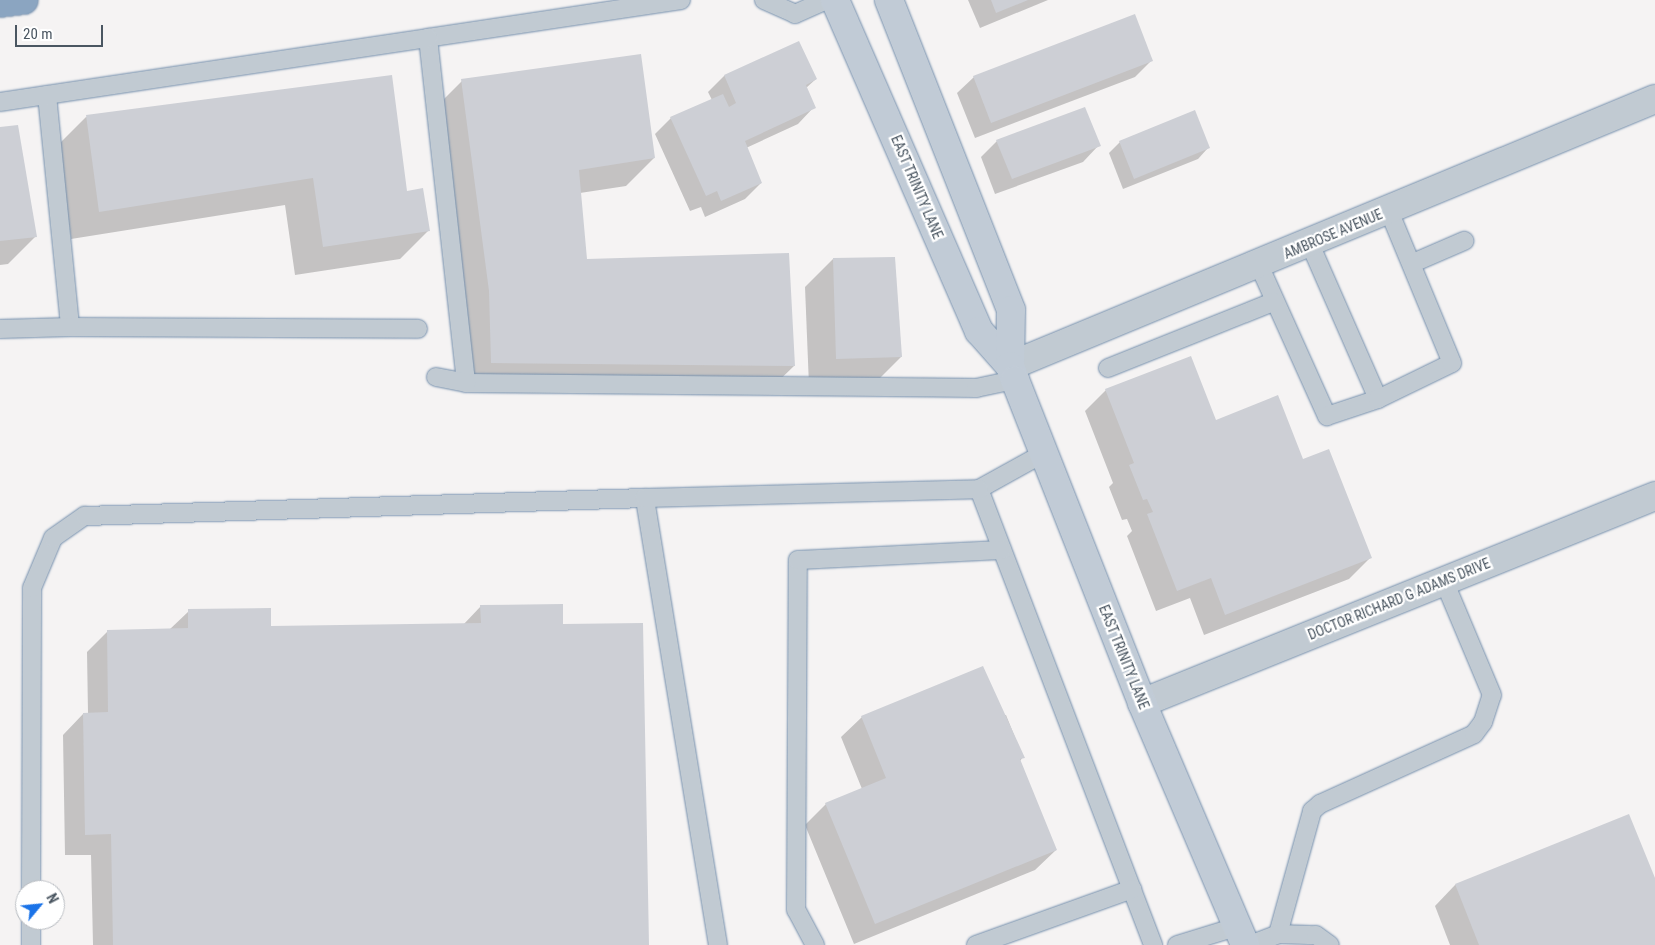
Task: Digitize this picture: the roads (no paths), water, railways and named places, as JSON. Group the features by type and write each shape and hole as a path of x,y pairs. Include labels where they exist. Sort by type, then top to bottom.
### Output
{"highway":[{"path":"0,4 24,0"}],"main road":[{"name":"EAST TRINITY LANE","path":"835,0 979,331 1013,373 1142,703 1243,939"},
{"name":"EAST TRINITY LANE","path":"889,0 1011,310 1013,373"}],"street":[{"name":"AMBROSE AVENUE","path":"1013,373 1259,265 1654,103"},
{"name":"DOCTOR RICHARD G ADAMS DRIVE","path":"1142,703 1655,496"}],"lane":[{"path":"0,102 681,0"},
{"path":"764,0 795,14 827,0"},
{"path":"428,38 466,383"},
{"path":"47,95 70,327"},
{"path":"1259,265 1273,302 1327,416 1378,398 1452,363 1413,262 1389,211"},
{"path":"1413,262 1464,241"},
{"path":"1310,244 1378,398"},
{"path":"1108,368 1273,302"},
{"path":"0,329 70,327 418,329"},
{"path":"436,377 466,383 976,388 1013,373"},
{"path":"31,880 32,588 53,538 86,516 979,489 1044,452"},
{"path":"979,489 1154,945"},
{"path":"645,498 718,945"},
{"path":"815,945 796,910 798,560 1002,550"},
{"path":"1278,934 1312,811 1320,804 1474,734 1483,722 1492,695 1444,581"},
{"path":"976,945 1132,889"},
{"path":"31,930 31,945"},
{"path":"1177,945 1278,934 1316,935 1330,945"}]}
